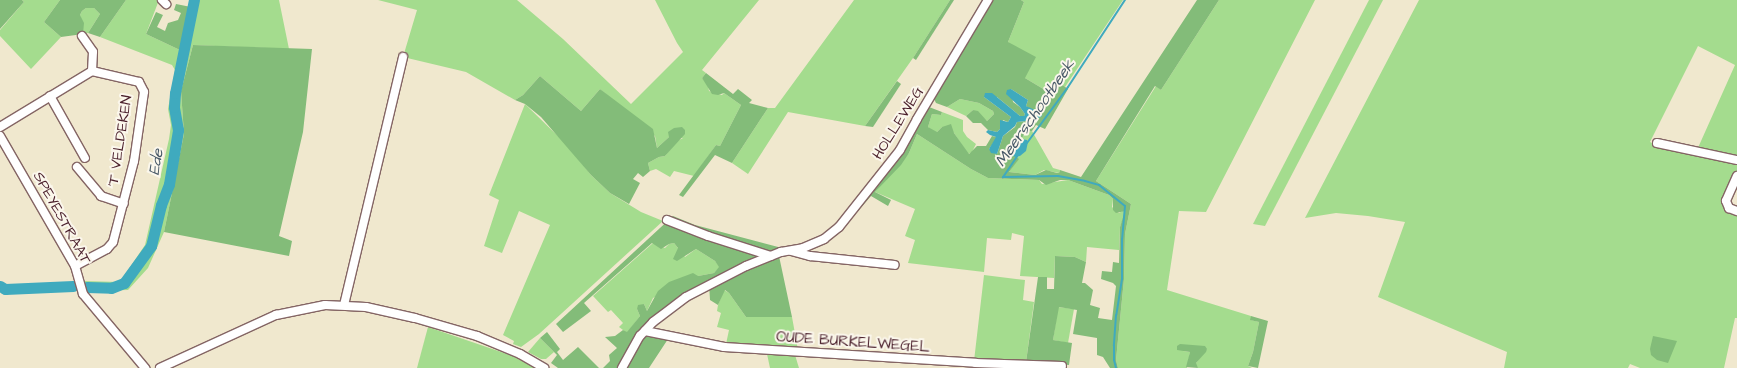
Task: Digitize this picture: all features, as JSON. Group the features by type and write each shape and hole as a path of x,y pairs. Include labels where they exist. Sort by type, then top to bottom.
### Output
{"street":[{"name":"HOLLEWEG","path":"622,368 640,336 653,322 686,297 746,266 789,250 803,248 824,239 839,227 900,150 988,0"},
{"path":"0,127 92,71 93,52 82,36"},
{"path":"344,305 403,57"},
{"name":"'T VELDEKEN","path":"75,266 107,249 113,242 134,161 144,92 139,82 92,71"},
{"path":"50,96 85,158"},
{"name":"SPEYESTRAAT","path":"0,136 75,266 83,294 145,368"},
{"path":"1657,143 1737,160"},
{"name":"'T VELDEKEN","path":"77,167 101,196 124,204"},
{"path":"1737,176 1726,201 1729,208 1737,211"},
{"path":"667,220 771,256"},
{"path":"789,250 810,256 896,265"},
{"path":"160,368 276,315 325,305 366,307 415,318 477,336 520,354 544,368"},
{"name":"OUDE BURKELWEGEL","path":"645,331 724,347 959,362 1062,366"}],"green space":[{"path":"0,0 22,0 24,2 0,29"},
{"path":"22,0 60,0 44,22 61,37 31,69 0,36 0,30 24,2"},
{"path":"60,0 126,0 100,37 88,33 100,14 94,8 86,8 80,15 84,23 83,34 61,37 44,22"},
{"path":"126,0 159,0 146,34 182,51 184,42 190,43 197,0 279,0 289,49 193,45 181,91 184,134 164,232 148,268 128,290 86,291 83,281 120,282 145,245 171,125 168,109 175,70 172,65 100,37"},
{"path":"378,0 517,0 563,39 631,104 683,52 655,0 759,0 702,70 706,73 702,78 708,85 709,91 722,95 724,93 741,105 720,146 716,145 694,176 674,171 670,177 656,169 650,171 648,163 659,157 665,156 677,141 683,138 669,137 657,148 655,136 600,89 581,111 540,76 523,95 515,100 466,72 403,57 417,10"},
{"path":"854,0 950,0 913,58 865,126 788,112 748,174 732,163 768,108 775,108"},
{"path":"950,0 954,0 916,60 913,58"},
{"path":"991,0 1021,0 1024,2 1008,42 1036,57 1025,78 1050,93 1058,82 1068,89 1045,129 1036,125 1032,131 1027,132 1020,140 1012,154 1019,159 1009,172 1035,175 1046,170 1059,173 1060,170 1081,177 1197,0 1219,0 1161,90 1155,86 1096,181 1131,204 1125,234 1124,279 1116,360 1118,368 1110,368 1103,357 1097,355 1097,338 1073,334 1077,310 1059,307 1053,340 1072,343 1069,365 1026,362 1038,277 1047,277 1047,289 1054,289 1055,256 1075,257 1086,262 1082,283 1085,283 1093,290 1090,305 1100,308 1098,318 1112,320 1116,286 1113,283 1101,279 1102,271 1112,272 1113,262 1119,263 1120,227 1125,211 1116,213 1113,210 1113,199 1109,195 1068,180 1060,180 1046,185 1039,180 988,178 971,169 917,134 909,153 901,165 875,192 891,200 888,206 871,196 857,212 855,211 915,131 929,107 942,112 941,115 932,114 928,127 937,132 942,127 951,124 954,133 969,154 977,146 986,146 992,136 996,137 996,139 989,149 997,154 1003,136 1015,127 1017,122 1035,120 1029,108 1026,106 1028,100 1011,89 1013,102 1020,107 1025,114 1024,116 1020,116 997,97 984,97 1011,117 1008,122 1003,120 1000,129 997,132 988,130 981,123 973,123 966,116 973,110 978,111 987,121 994,114 993,111 979,103 960,99 947,107 936,103 934,99"},
{"path":"1021,0 1123,0 1065,87 1058,82 1050,93 1025,78 1008,42 1024,2"},
{"path":"1219,0 1315,0 1206,212 1179,211 1167,290 1251,316 1251,320 1259,322 1253,352 1248,366 1252,368 1198,368 1196,363 1207,349 1183,352 1190,352 1187,368 1118,368 1116,360 1124,279 1125,234 1131,204 1096,181 1156,86 1161,90"},
{"path":"1369,0 1383,0 1265,226 1253,224"},
{"path":"1419,0 1737,0 1737,158 1697,150 1735,65 1698,46 1650,142 1661,147 1737,163 1737,172 1725,198 1737,212 1737,318 1735,318 1724,368 1640,368 1630,364 1628,368 1504,368 1507,352 1378,297 1405,222 1336,213 1305,218"},
{"path":"176,4 191,7 182,51 146,34 156,12 163,15 157,27 165,31 168,23 178,20 181,13 174,10"},
{"path":"86,8 94,8 100,14 88,33 83,34 80,15"},
{"path":"193,45 312,49 303,132 279,236 292,241 289,256 164,232 184,134 181,91"},
{"path":"706,73 733,94 738,89 752,100 749,103 768,108 732,163 715,155 683,197 679,195 716,145 720,146 741,105 724,93 718,95 712,94 702,78"},
{"path":"540,76 581,111 600,89 653,129 657,148 669,137 668,132 674,128 682,127 685,130 685,134 665,156 659,157 648,163 650,171 643,177 638,173 633,179 640,183 629,204 610,193 591,175 541,117 525,104 515,100 523,95"},
{"path":"897,81 901,84 873,127 865,126"},
{"path":"960,99 979,103 993,111 994,114 987,121 973,110 966,116 947,107"},
{"path":"525,104 566,144 591,175 610,193 641,212 663,221 539,334 521,347 513,344 514,341 503,335 550,225 519,211 502,253 484,246 499,200 489,195"},
{"path":"942,112 963,120 963,131 967,137 976,144 972,152 968,154 954,133 942,127 937,132 934,132 928,127 932,114 941,115"},
{"path":"1032,131 1053,168 1060,170 1059,173 1044,170 1035,175 1009,172 1018,159 1015,157 1020,156 1024,139 1021,139 1027,132"},
{"path":"917,134 971,169 988,178 1039,180 1042,184 1068,180 1109,195 1113,199 1112,207 1119,213 1124,210 1126,211 1120,227 1119,250 1087,247 1086,262 1075,257 1055,256 1054,278 1020,276 1024,236 1012,233 1011,240 987,238 984,272 908,263 915,240 905,236 915,209 875,192 909,153"},
{"path":"673,216 695,225 782,248 783,256 779,256 792,317 746,317 729,293 725,290 718,305 710,300 709,284 641,332 668,339 649,368 603,368 610,361 609,355 617,348 605,337 615,336 623,330 627,332 640,316 637,309 638,305 644,304 647,311 658,291 669,282 693,273 698,276 714,273 719,267 715,261 696,249 677,261 673,259 678,248 674,243 661,249 652,243 584,303 591,311 563,332 556,324"},
{"path":"653,243 665,248 669,244 674,243 685,257 696,249 715,261 720,267 714,273 698,276 653,298 647,311 644,304 637,309 640,316 627,333 619,327 623,323 611,310 608,312 593,296"},
{"path":"984,275 1025,280 1023,300 1034,302 1026,362 974,361"},
{"path":"724,290 729,293 746,317 792,317 798,350 726,344 729,330 717,327 721,313 717,311 718,305"},
{"path":"1058,307 1074,309 1068,343 1053,340"},
{"path":"1251,316 1268,321 1258,368 1248,366 1253,352 1259,322 1250,320"},
{"path":"428,327 513,356 535,368 417,368"},
{"path":"547,332 560,349 557,352 563,360 578,347 599,368 558,368 551,363 557,355 540,338"},
{"path":"1653,336 1677,341 1668,363 1657,360 1651,355 1650,349"},
{"path":"540,338 554,352 546,359 541,359 528,352"},
{"path":"1180,344 1205,346 1207,349 1206,352 1196,363 1198,368 1186,367 1190,352 1177,350 1177,346"},
{"path":"767,354 795,355 799,368 770,368"}],"water":[{"path":"1011,89 1028,100 1026,106 1042,113 1042,116 1035,120 1017,122 1015,126 1003,136 997,154 991,153 989,149 996,137 986,132 988,130 997,132 1000,129 1000,120 1008,122 1011,117 984,97 985,93 992,93 1020,116 1024,116 1025,114 1020,107 1006,94 1007,90"},
{"path":"1021,139 1027,140 1028,142 1026,151 1020,156 1015,157 1012,155"}],"waterway":[{"name":"Ede","path":"87,287 111,288 124,283 151,246 161,205 169,184 178,130 174,107 175,93 194,0"},
{"name":"Meerschootbeek","path":"1027,143 1068,87 1125,0"},
{"name":"Meerschootbeek","path":"1018,155 1003,177 1058,176 1085,181 1099,185 1125,206 1122,239 1122,279 1116,315 1114,346 1114,360 1116,368"},
{"name":"Ede","path":"0,286 5,289 73,286"}]}
